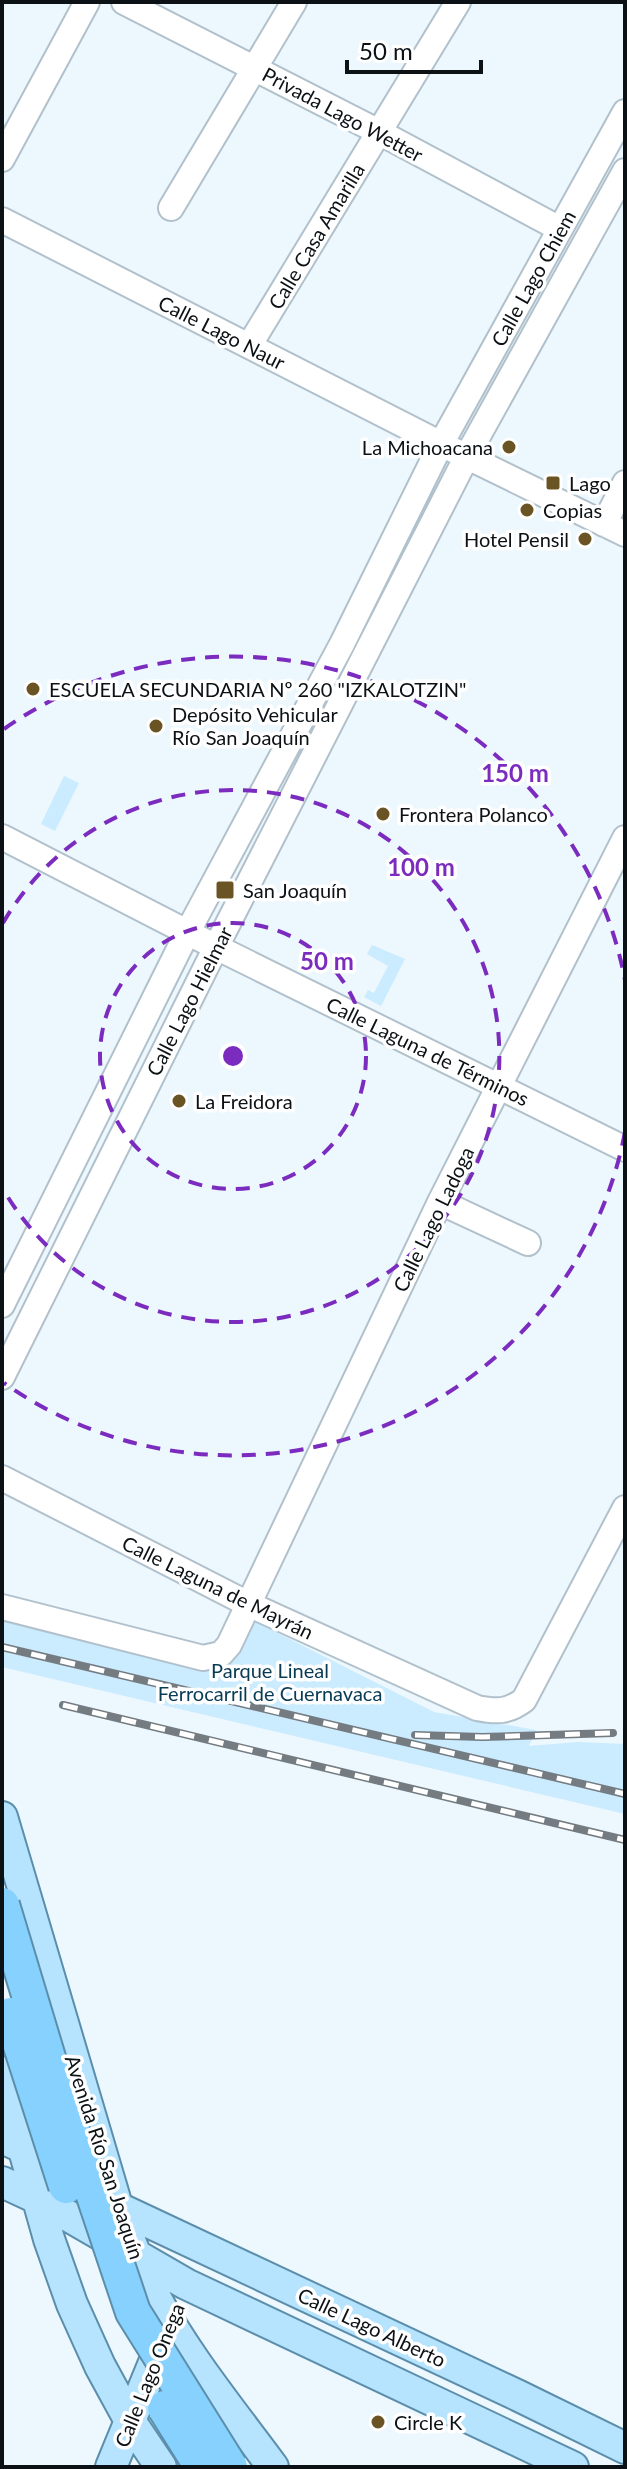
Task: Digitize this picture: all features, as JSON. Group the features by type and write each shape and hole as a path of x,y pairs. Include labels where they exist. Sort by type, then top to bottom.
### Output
{"highway":[{"name":"Avenida Río San Joaquín","path":"2,1905 52,2071 133,2312 230,2467"},
{"path":"2,1984 30,2080 113,2323 202,2467"}],"main road":[{"name":"Avenida Río San Joaquín","path":"2,1817 9,1869 118,2209 135,2253 170,2322 273,2467"},
{"path":"2,2072 12,2142 39,2199 49,2239 72,2304 100,2366 130,2421 161,2467"},
{"name":"Calle Lago Alberto","path":"12,2142 118,2209 625,2448"},
{"name":"Calle Lago Alberto","path":"2,2182 39,2199 186,2284 573,2467"},
{"name":"Calle Lago Onega","path":"111,2467 186,2284"}],"street":[{"path":"2,159 87,2"},
{"name":"Privada Lago Wetter","path":"124,2 379,132 560,229"},
{"path":"171,208 294,2"},
{"name":"Calle Casa Amarilla","path":"249,346 458,2"},
{"name":"Calle Lago Chiem","path":"441,444 625,112"},
{"name":"Calle Lago Chiem","path":"467,456 625,171"},
{"name":"Calle Lago Naur","path":"2,220 441,444 615,529"},
{"name":"Calle Lago Hielmar","path":"2,1305 187,933 342,644 441,444"},
{"name":"Calle Lago Hielmar","path":"2,1377 216,947 467,456"},
{"path":"615,529 625,483"},
{"name":"Calle Laguna de Términos","path":"2,837 187,933 625,1149"},
{"name":"Calle Lago Ladoga","path":"2,1607 203,1658 221,1654 229,1645 440,1202 625,838"},
{"path":"440,1202 528,1243"},
{"name":"Calle Laguna de Mayrán","path":"2,1478 248,1604 477,1708 496,1712 511,1710 524,1700 625,1508"}],"green space":[{"path":"64,776 79,783 55,831 41,824"},
{"path":"372,945 405,959 381,1006 364,997 368,990 374,993 388,966 367,954"},
{"name":"Parque Lineal Ferrocarril de Cuernavaca","path":"2,1618 224,1668 250,1619 434,1712 536,1730 529,1746 578,1742 625,1744 625,1814 2,1667"}],"railway":[{"path":"2,1647 625,1794"},
{"path":"63,1705 625,1840"},
{"path":"415,1735 482,1737 613,1733"}],"place":[{"name":"La Michoacana","path":"509,447"},
{"name":"Lago","path":"553,483"},
{"name":"Copias","path":"527,510"},
{"name":"Hotel Pensil","path":"585,539"},
{"name":"ESCUELA SECUNDARIA Nº 260 \"IZKALOTZIN\"","path":"33,689"},
{"name":"Depósito Vehicular Río San Joaquín","path":"156,726"},
{"name":"Frontera Polanco","path":"383,814"},
{"name":"San Joaquín","path":"225,890"},
{"name":"La Freidora","path":"179,1101"},
{"name":"Circle K","path":"378,2422"}]}
